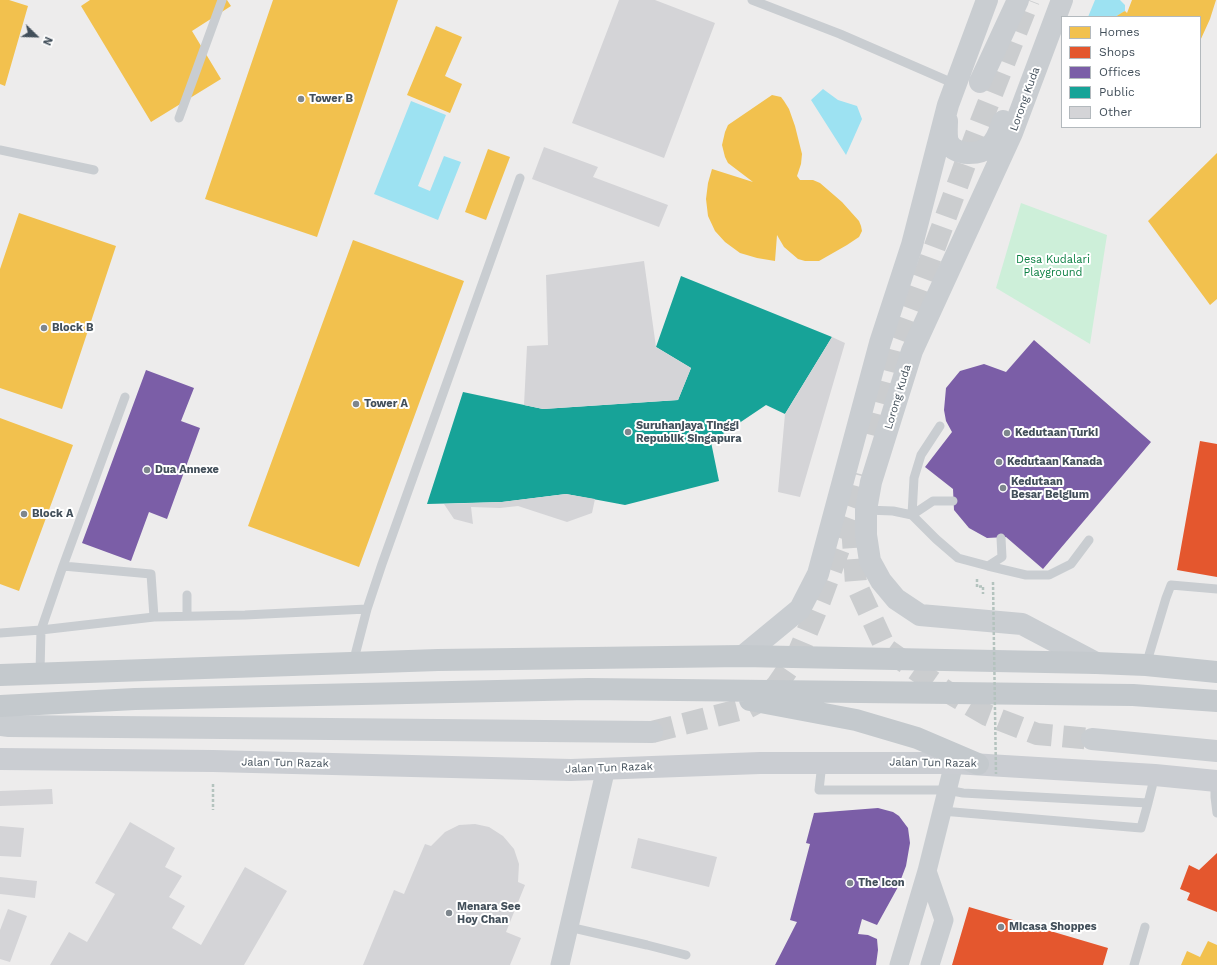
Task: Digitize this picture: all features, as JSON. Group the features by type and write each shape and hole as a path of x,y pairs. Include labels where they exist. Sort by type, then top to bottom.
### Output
{"main road":[{"path":"0,674 438,660 743,656 1096,663 1146,665 1217,672"},
{"path":"0,706 151,699 588,689 1133,695 1217,702"},
{"path":"689,689 856,720 917,738 987,769"},
{"name":"Jalan Tun Razak","path":"0,759 213,761 571,770 760,763 954,763 987,769 1155,776 1216,781"}],"street":[{"path":"743,656 800,609 818,574 880,343 912,245 948,105 987,0"},
{"path":"980,82 1018,0"},
{"name":"Lorong Kuda","path":"1062,0 1012,134 912,351 871,482 866,510 866,535 870,561 881,581 896,599 920,615 1022,624 1096,663"},
{"path":"948,105 948,143 955,149 964,153 978,152 990,147 998,136 1002,123 1009,109 1028,90"},
{"path":"0,725 652,732"},
{"path":"1092,739 1217,751"},
{"path":"899,965 927,871 954,763"},
{"path":"560,965 606,768"},
{"path":"927,871 944,920 930,965"}],"lane":[{"path":"179,118 222,0"},
{"path":"752,0 840,34 956,84"},
{"path":"0,150 94,170"},
{"path":"353,663 367,609 384,557 520,178"},
{"path":"40,673 41,630 125,397"},
{"path":"912,515 914,478 921,455 940,426"},
{"path":"912,515 932,501 954,501"},
{"path":"866,510 892,511 912,515 958,558 1026,575 1049,575 1071,564 1088,540"},
{"path":"988,566 1002,557 1001,538"},
{"path":"63,566 151,574 154,617"},
{"path":"1146,665 1171,585 1217,589"},
{"path":"187,595 188,616"},
{"path":"0,633 41,630 154,617 245,616 367,609"},
{"path":"822,763 818,790 947,790 1148,803"},
{"path":"942,811 1142,828 1155,776"},
{"path":"1216,781 1215,796 1217,813"},
{"path":"569,927 686,955"},
{"path":"1134,965 1145,927"}],"path":[{"path":"987,769 993,582"},
{"path":"977,586 983,586 983,594"},
{"path":"213,761 213,810"}],"green space":[{"name":"Desa Kudalari Playground","path":"1021,203 1107,235 1090,344 996,288"}],"water":[{"path":"1095,0 1120,0 1125,5 1125,11 1117,16 1088,16"},
{"path":"823,89 838,100 857,106 862,119 846,155 811,100"},
{"path":"411,101 446,115 418,186 430,191 444,156 461,162 438,220 374,194"}],"building: Homes":[{"path":"0,0 9,0 28,6 5,86 0,84"},
{"path":"90,0 227,0 231,6 192,31 221,79 151,122 81,6"},
{"name":"Tower B","path":"273,0 398,0 317,237 205,199"},
{"path":"1132,0 1216,0 1210,19 1201,39 1201,16 1117,16 1125,11 1127,13"},
{"path":"436,26 462,37 445,76 462,84 450,113 407,95"},
{"path":"772,95 781,97 784,101 789,109 795,126 802,154 801,164 797,176 800,180 813,180 820,183 842,202 859,221 861,226 862,231 859,237 819,261 805,261 798,259 784,247 777,235 775,261 740,253 725,242 715,231 708,216 706,199 712,169 753,182 728,163 725,157 722,145 728,125"},
{"path":"488,149 510,157 486,220 465,212"},
{"path":"1217,153 1217,299 1210,305 1148,221"},
{"name":"Block B","path":"19,213 116,246 62,409 0,388 0,269"},
{"name":"Tower A","path":"353,240 464,281 359,567 248,526"},
{"name":"Block A","path":"0,418 73,445 19,591 0,584"},
{"path":"1208,941 1217,945 1217,965 1181,965 1187,951 1200,957"}],"building: Shops":[{"path":"1200,441 1217,444 1217,577 1177,570"},
{"path":"1217,853 1217,912 1187,900 1190,893 1180,889 1189,865 1199,870"},
{"name":"Micasa Shoppes","path":"969,907 1108,948 1103,965 952,965"}],"building: Offices":[{"path":"1034,340 1151,442 1043,569 1006,537 987,538 969,528 954,510 953,489 925,467 952,432 946,421 944,410 946,388 960,371 984,364 1006,372"},
{"name":"Dua Annexe","path":"146,370 194,388 181,421 200,428 167,519 149,512 131,561 82,543"},
{"name":"The Icon","path":"878,808 893,812 899,816 908,828 910,843 906,866 898,887 877,925 862,919 858,934 868,935 877,939 878,950 876,965 775,965 797,922 790,920 810,844 806,843 814,813"}],"building: Public":[{"path":"681,276 832,337 785,414 766,405 711,442 719,481 625,505 566,494 502,502 427,504 463,392 543,409 678,400 691,368 656,347"}],"building: Other":[{"path":"619,0 655,0 715,23 664,158 572,123"},
{"path":"544,147 598,167 593,177 668,205 659,227 532,179"},
{"path":"644,261 656,347 691,368 678,400 543,409 524,405 527,346 548,345 546,275"},
{"path":"832,337 845,343 800,497 778,492 785,414"},
{"path":"566,494 595,499 592,513 567,522 518,506 500,508 471,507 473,524 454,519 444,504 502,502"},
{"path":"52,789 53,804 0,806 0,791"},
{"path":"130,822 175,848 165,867 182,876 169,897 185,906 172,928 201,945 245,867 287,891 244,965 50,965 69,932 87,942 115,894 95,883"},
{"name":"Menara See Hoy Chan","path":"475,824 489,827 503,836 514,849 519,864 518,882 525,885 506,932 521,938 510,965 363,965 394,890 404,894 425,844 431,846 445,832 459,825"},
{"path":"0,826 24,828 21,857 0,856"},
{"path":"638,838 717,857 709,887 631,868"},
{"path":"0,877 37,881 35,898 0,894"},
{"path":"8,909 27,916 10,962 0,959 0,930"}],"tunnel":[{"path":"875,436 900,342 975,137 1029,0"},
{"path":"652,732 747,708 762,700 777,685 797,656 820,601 859,494 864,475"},
{"path":"852,526 856,584 886,649 946,691 987,715 1037,734 1092,739"}],"place":[{"name":"Tower B","path":"301,99"},
{"name":"Block B","path":"44,328"},
{"name":"Tower A","path":"356,404"},
{"name":"Suruhanjaya Tinggi Republik Singapura","path":"628,432"},
{"name":"Kedutaan Turki","path":"1007,433"},
{"name":"Kedutaan Kanada","path":"999,462"},
{"name":"Dua Annexe","path":"147,470"},
{"name":"Kedutaan Besar Belgium","path":"1003,488"},
{"name":"Block A","path":"24,514"},
{"name":"The Icon","path":"850,883"},
{"name":"Menara See Hoy Chan","path":"449,913"},
{"name":"Micasa Shoppes","path":"1001,927"}]}
